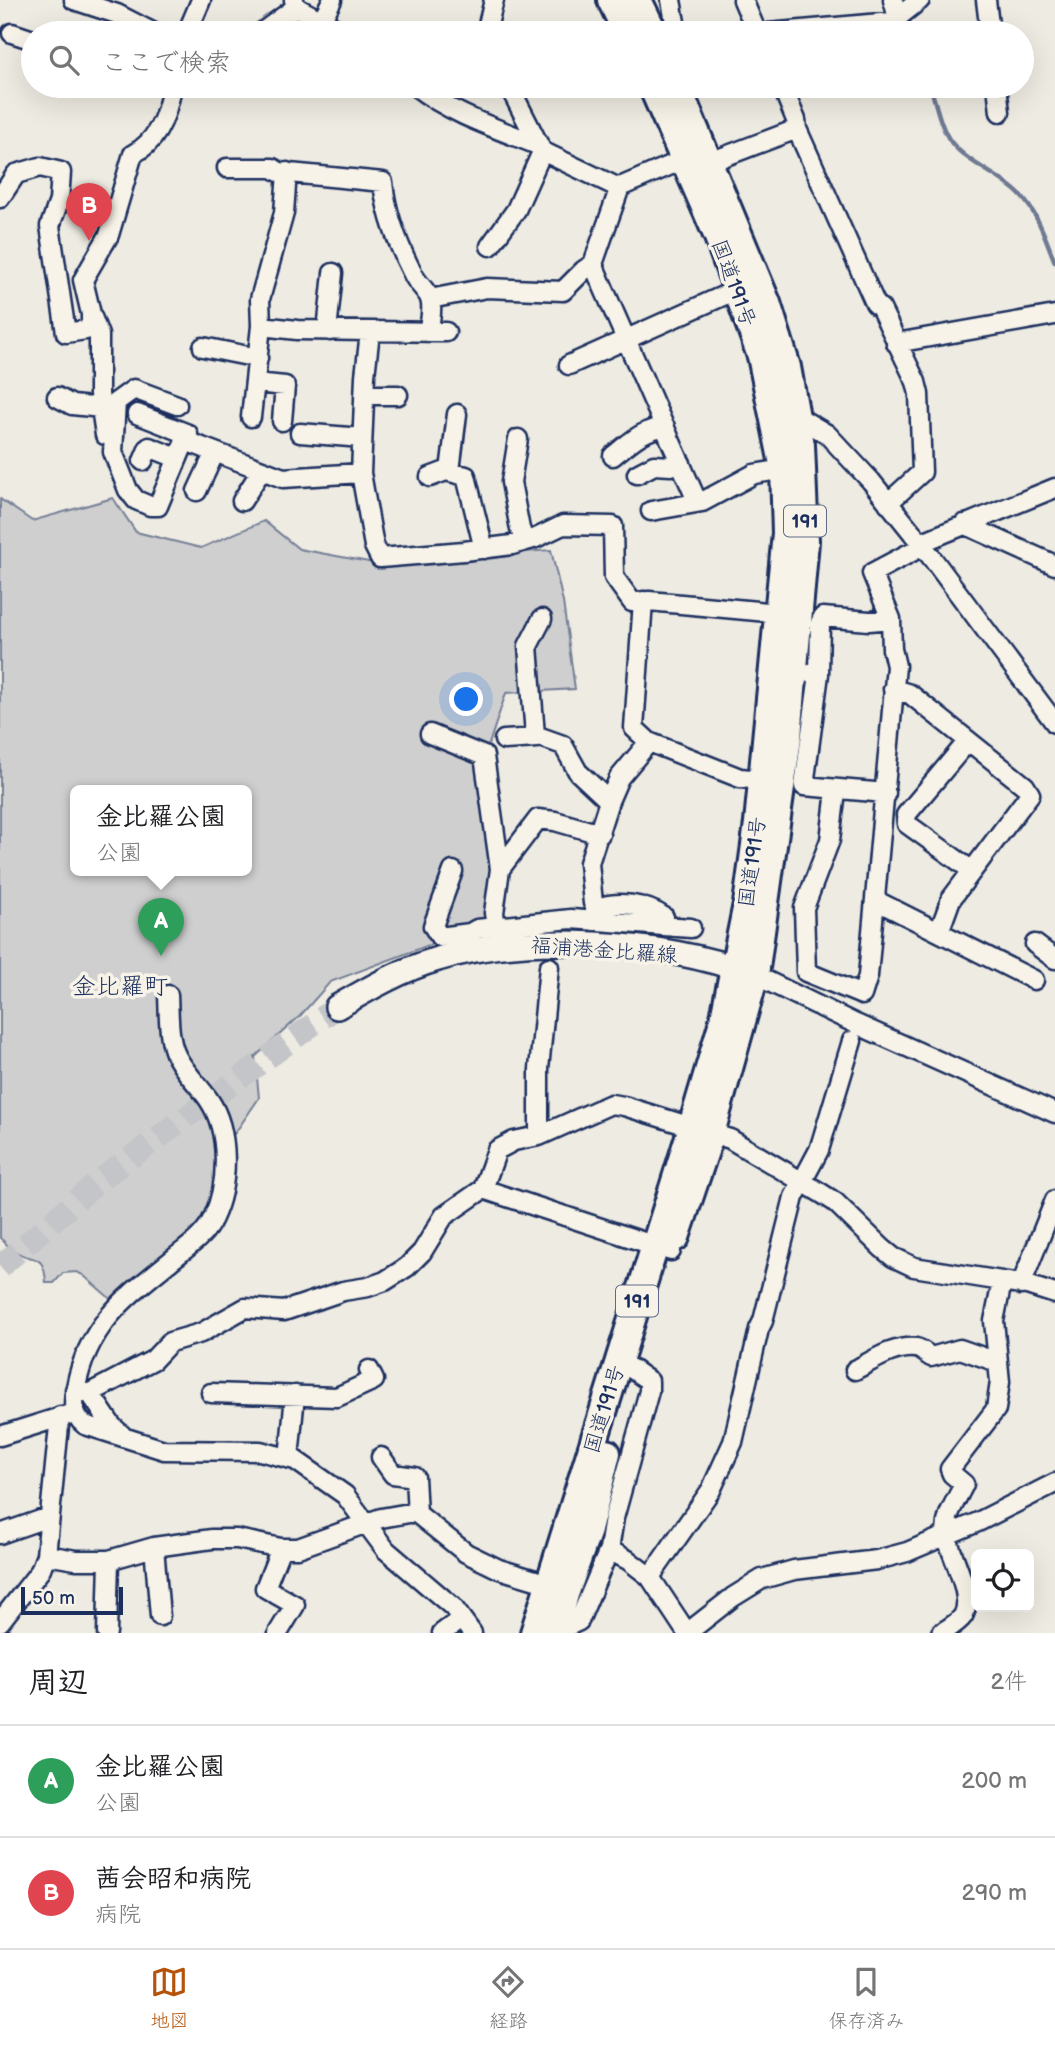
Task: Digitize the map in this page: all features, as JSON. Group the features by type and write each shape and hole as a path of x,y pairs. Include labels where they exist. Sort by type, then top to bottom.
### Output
{"highway":[{"path":"611,0 621,21"},
{"path":"638,0 648,21"},
{"name":"国道191号","path":"660,98 700,157"},
{"name":"国道191号","path":"681,98 748,284 787,367 784,469 786,533 763,780 747,904 745,971"},
{"name":"国道191号","path":"534,1633 548,1584 625,1366 702,1129 724,1018 745,971 767,898 807,673 802,457 786,419"},
{"name":"国道191号","path":"561,1630 565,1594 588,1530 618,1411 625,1366"}],"main road":[{"name":"福浦港金比羅線","path":"337,1007 411,968 457,953 511,945 560,943 620,947 694,956 745,971"}],"street":[{"path":"74,0 131,21"},
{"path":"192,21 201,0"},
{"path":"318,21 332,0"},
{"path":"671,0 675,21"},
{"path":"743,0 752,21"},
{"path":"986,0 989,21"},
{"path":"275,21 295,4 313,21"},
{"path":"893,21 908,6"},
{"path":"12,33 21,36"},
{"path":"137,414 188,434 158,506 150,506 136,500 128,490 108,449 99,394 99,335 83,281 109,234 133,154 144,149 155,136 168,98"},
{"path":"430,98 620,187 700,157 796,129"},
{"path":"490,246 519,206 540,148 521,98"},
{"path":"787,98 796,120 796,129 875,303 881,309 916,382 919,394 922,472 888,503"},
{"path":"998,98 1000,112"},
{"path":"0,198 16,174 40,167 61,172 59,201 50,226 66,333 86,330 91,325 91,314"},
{"path":"227,168 274,169 383,182 391,222 405,259 430,299 431,321 437,332 330,331 261,326"},
{"path":"251,417 261,326 260,299 284,213 287,172"},
{"path":"430,299 488,288 563,291 593,264 620,187"},
{"path":"593,264 697,501"},
{"path":"330,331 321,301 333,273"},
{"path":"569,365 748,284"},
{"path":"896,343 1055,315"},
{"path":"370,332 361,473 374,546 380,558 484,549 525,541 563,525 613,526 614,577 632,602 779,613"},
{"path":"203,346 258,358"},
{"path":"255,383 285,386 282,421"},
{"path":"108,449 117,400 134,389 177,405"},
{"path":"364,395 398,395"},
{"path":"57,397 72,405 102,408"},
{"path":"450,471 457,414"},
{"path":"786,419 827,434 922,544 1055,723"},
{"path":"613,456 633,439 656,428 666,427"},
{"path":"300,433 362,438"},
{"path":"518,439 511,482 525,541"},
{"path":"186,441 276,477 291,479 361,473"},
{"path":"143,461 149,447 177,458"},
{"path":"197,491 215,452"},
{"path":"636,474 654,465 671,466 681,463"},
{"path":"651,511 702,502 754,474 784,469"},
{"path":"242,501 261,471"},
{"path":"430,477 450,471 466,476 484,549"},
{"path":"836,791 831,840 804,908 806,972 862,995 868,976 896,666 891,649 891,619 872,573 964,524 1055,488"},
{"path":"964,524 1055,565"},
{"path":"643,601 634,728 649,742 740,778 763,780"},
{"path":"886,793 836,791 804,786 807,673 823,617 869,621 891,619"},
{"path":"537,738 528,646 542,619"},
{"path":"893,690 909,694 1025,786 1030,794 951,899 939,932"},
{"path":"430,734 484,756 500,869 494,913 496,927"},
{"path":"504,740 537,738 563,745 578,772 609,801"},
{"path":"968,741 906,815 907,824 971,870"},
{"path":"594,916 589,863 609,801 620,778 649,742"},
{"path":"573,778 589,791 609,801"},
{"path":"500,869 538,819 600,834"},
{"path":"453,871 433,926 440,937 470,933 477,929 594,916 625,923 688,927 678,920 664,917 628,916 625,923 620,947"},
{"path":"594,916 604,905 624,905 651,908 664,917"},
{"path":"874,908 939,932 1034,981"},
{"path":"874,908 955,953"},
{"path":"1035,944 1055,959"},
{"path":"539,1136 539,1069 549,967"},
{"path":"745,971 1055,1113"},
{"path":"123,1436 83,1391 84,1356 91,1339 105,1320 137,1288 206,1230 219,1203 225,1147 222,1128 211,1103 174,1051 168,995"},
{"path":"649,1577 711,1490 733,1442 793,1197 819,1150 852,1041"},
{"path":"0,1622 40,1571 46,1555 48,1517 67,1414 83,1391 153,1360 170,1342 201,1334 244,1308 284,1311 342,1291 385,1281 422,1252 444,1216 483,1189 498,1150 514,1140 539,1136 611,1104 730,1139 835,1202 893,1257 914,1266 1055,1293"},
{"path":"483,1189 663,1248"},
{"path":"1021,1285 1055,1200"},
{"path":"941,1633 957,1623 965,1609 961,1573 947,1536 950,1512 964,1484 950,1469 996,1409 1000,1382 994,1321 1002,1282"},
{"path":"855,1370 885,1355 914,1348 930,1357 960,1349 997,1362"},
{"path":"561,1630 579,1621 609,1550 614,1518 649,1391 649,1381 625,1366"},
{"path":"211,1393 337,1397 374,1380 369,1370"},
{"path":"289,1458 295,1395"},
{"path":"0,1436 67,1414 85,1425 164,1450 260,1451 289,1458 336,1486 356,1507 386,1550 453,1607 467,1626 442,1633"},
{"path":"381,1457 393,1474 415,1477 417,1514"},
{"path":"609,1550 628,1560 649,1577 687,1633 733,1597 762,1579 794,1570 907,1552 947,1536 1055,1483"},
{"path":"46,1555 76,1560 109,1560 153,1547 221,1539 298,1548 381,1518 415,1512 466,1553 499,1569 548,1584"},
{"path":"0,1534 48,1517"},
{"path":"153,1547 160,1616"},
{"path":"278,1633 295,1605 265,1588 281,1548"},
{"path":"107,1633 109,1560"}],"shaded area":[{"path":"113,498 136,532 201,548 264,521 299,549 374,563 551,550 563,602 575,689 506,693 488,747 494,873 485,924 330,982 300,1016 255,1057 259,1098 235,1133 219,1144 213,1203 196,1231 113,1301 77,1272 63,1273 54,1283 46,1283 40,1262 13,1250 0,1238 0,499 32,521"}],"waterway":[{"path":"908,17 909,21"},
{"path":"934,98 947,136 958,150 1012,188 1032,210 1055,262"}],"tunnel":[{"path":"0,1267 100,1180 337,1007"}],"place":[{"name":"茜会昭和病院","path":"89,241"},
{"name":"金比羅公園","path":"161,956"}],"district":[{"name":"金比羅町","path":"120,986"}]}
